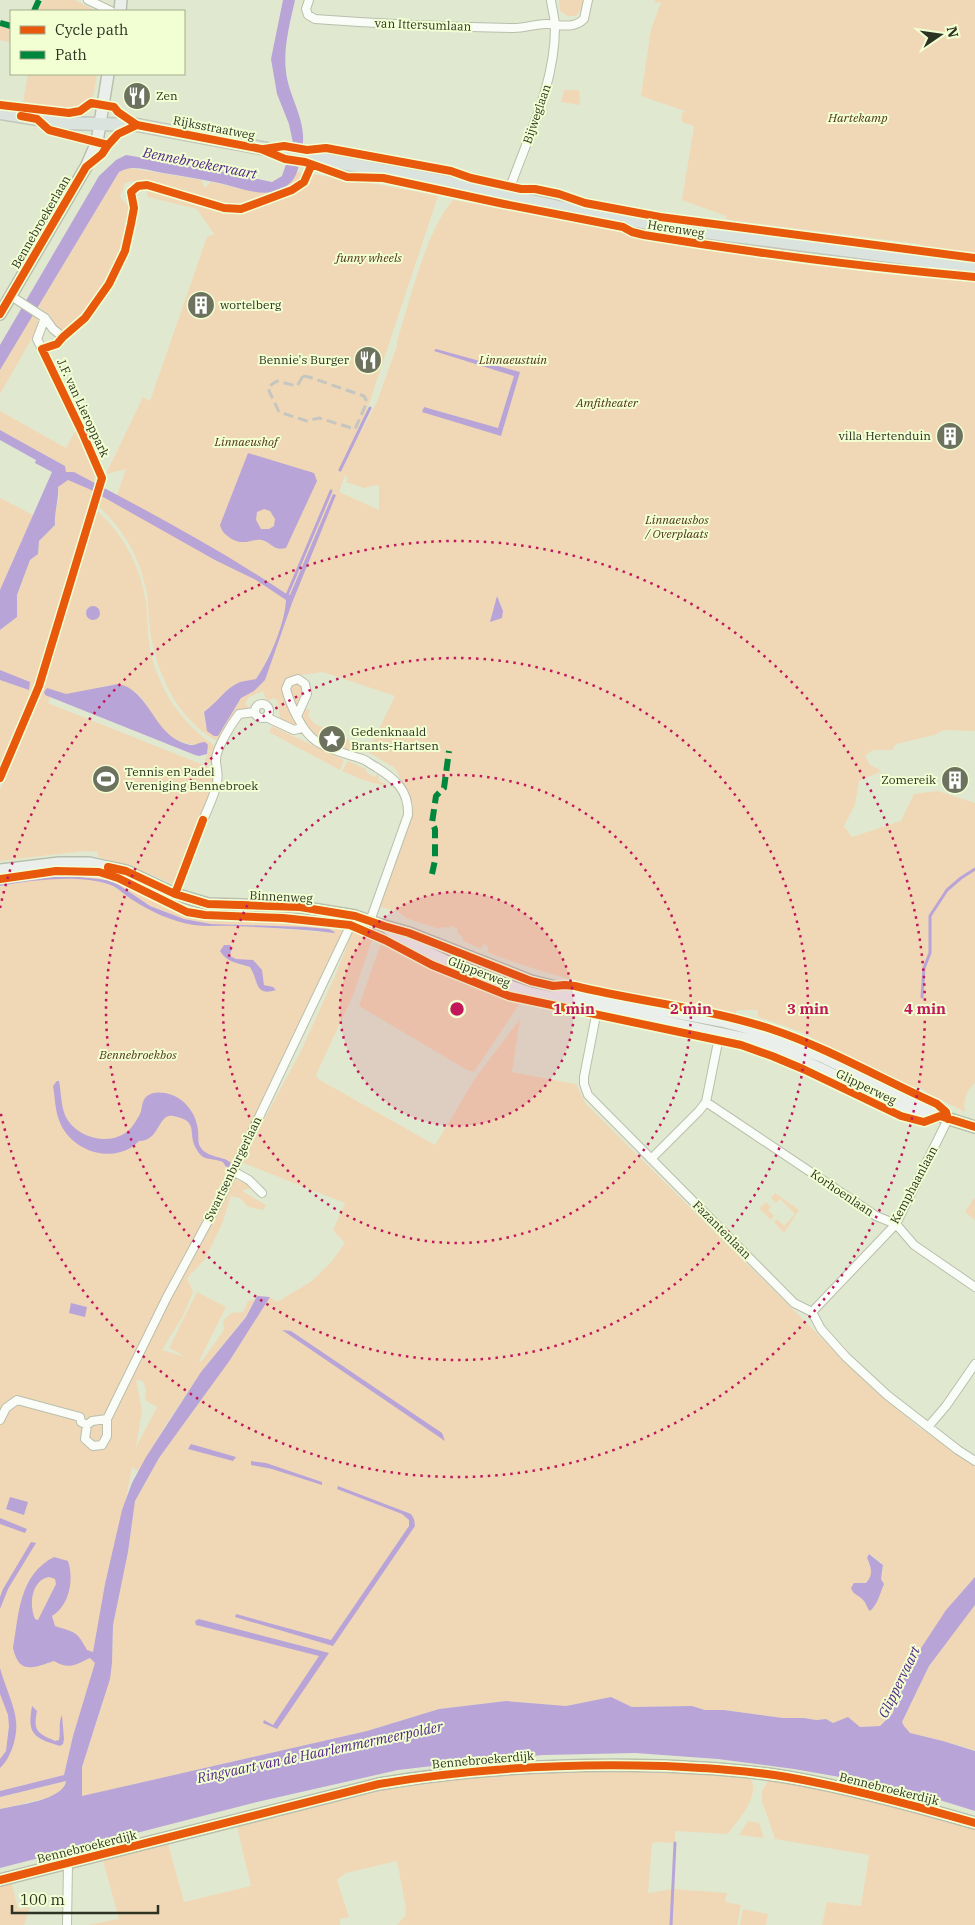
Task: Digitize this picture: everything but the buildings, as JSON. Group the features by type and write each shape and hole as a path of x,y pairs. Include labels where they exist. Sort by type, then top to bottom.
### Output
{"main road":[{"name":"Rijksstraatweg","path":"0,113 63,123 137,125 261,149 287,152 586,213 653,224"},
{"name":"Herenweg","path":"653,224 975,267"}],"street":[{"path":"88,0 109,10"},
{"name":"van Ittersumlaan","path":"309,0 306,9 308,14 315,19 514,28 546,23 555,25"},
{"name":"Bijweglaan","path":"507,196 543,100 549,78 555,25 551,0"},
{"path":"555,25 576,24 584,19 588,0"},
{"name":"Bennebroekerlaan","path":"0,314 86,167 96,142 108,75"},
{"name":"J.F. van Lieroppark","path":"42,316 37,339 42,349 57,344 85,318 108,284 124,251 134,208 131,192"},
{"path":"11,296 42,316 63,337"},
{"path":"266,718 269,710 266,705 257,706 255,712 258,718 266,718 294,730 302,728"},
{"path":"203,820 216,787 219,772 216,758 220,745 239,714 255,712"},
{"path":"298,714 302,728 315,741 347,755 360,758 388,775 402,787 408,802 408,814 370,921"},
{"name":"Binnenweg","path":"0,870 58,863 89,864 126,871 175,894 208,904 300,908 355,916 384,926"},
{"name":"Swartsenburgerlaan","path":"87,1424 85,1439 93,1446 102,1445 107,1436 107,1419 167,1297 219,1200 355,916"},
{"name":"Glipperweg","path":"384,926 409,933 532,981 598,1003 721,1026 826,1058 944,1118 975,1127"},
{"name":"Fazantenlaan","path":"598,1003 584,1077 586,1089 593,1100 794,1303 812,1312 821,1329 846,1357 887,1394 975,1461"},
{"path":"651,1158 706,1102 721,1026"},
{"name":"Korhoenlaan","path":"706,1102 876,1216 896,1224 914,1244 975,1287"},
{"name":"Kemphaanlaan","path":"812,1312 896,1224 944,1118"},
{"path":"233,1171 249,1180 262,1193"},
{"path":"928,1427 946,1406 975,1364"},
{"path":"0,1420 6,1408 17,1400 80,1417 81,1422 87,1424 92,1421 107,1419"},
{"name":"Bennebroekerdijk","path":"0,1880 379,1784 428,1776 546,1765 697,1768 785,1777 874,1794 975,1823"},
{"path":"67,1925 68,1863"}],"green space":[{"path":"43,0 75,0 94,10 38,10"},
{"path":"559,0 584,0 583,7 576,16 568,16 560,11"},
{"name":"Hartekamp","path":"655,0 975,0 975,253 726,219 726,216 682,200 694,126 682,122 682,114 685,111 641,96 651,30 661,2 654,3"},
{"path":"0,26 10,28 10,43 0,40"},
{"path":"28,75 97,75 94,94 89,104 84,107 68,109 23,103"},
{"path":"564,90 579,90 580,105 561,102"},
{"path":"129,168 201,180 205,188 211,182 258,192 270,192 280,189 290,183 297,172 306,173 302,180 290,189 245,206 226,204 151,183 140,182 136,184 132,181 125,183 120,197 130,207 122,242 116,258 109,274 90,303 67,330 63,331 53,326 51,316 38,307 119,172"},
{"name":"Linnaeusbos / Overplaats","path":"311,174 438,196 358,437 377,402 397,346 413,286 434,230 453,200 620,230 638,230 759,243 829,258 975,279 975,731 944,730 934,735 896,744 892,750 873,750 865,756 870,765 882,771 859,781 855,805 843,828 845,827 852,837 901,821 914,794 938,791 975,803 975,1083 969,1089 966,1096 965,1112 917,1086 915,1089 866,1069 867,1066 799,1031 758,1017 758,1010 737,1010 736,1014 641,996 548,973 487,952 489,947 483,944 481,949 463,941 463,938 457,932 458,929 452,926 439,929 406,918 397,911 380,907 408,825 413,804 395,768 368,752 395,696 323,672 293,676 284,682 282,689 300,731 280,720 278,702 274,698 267,701 263,691 249,697 245,704 249,707 237,713 219,740 215,740 201,730 179,707 163,678 153,647 148,602 138,563 122,533 99,507 100,495 106,499 117,495 126,469 106,474 143,397 150,401 207,237 214,234 197,209 148,197 146,187 236,212 249,211 302,186","holes":["345,475 348,479 346,482 364,488 379,486 379,510 339,492","272,647 265,680 254,691 241,698 233,711 205,725 204,712 235,685 240,682 256,679 263,669"]},
{"path":"33,315 36,316 39,326 0,394 0,370"},
{"path":"0,411 66,448 77,428 94,467 95,492 42,668 8,754 0,767 0,680 29,690 12,675 0,670 0,630 17,617 17,595 30,560 38,554 39,541 55,525 54,513 59,499 58,487 65,466 0,430"},
{"path":"0,498 33,515 0,590"},
{"path":"96,510 106,519 122,540 140,577 146,603 150,649 165,691 181,715 214,745 215,765 205,761 209,750 173,738 163,730 141,697 129,688 114,685 65,694 47,688 45,695 50,697 48,703 211,768 215,780 173,884 131,866 98,857 98,852 84,851 0,861 0,790 46,673"},
{"path":"295,683 301,685 305,691 297,711 289,693 290,686"},
{"path":"304,708 310,710 308,716 315,724 332,732 326,742 313,736 301,718"},
{"path":"272,726 344,760 340,770 269,732"},
{"path":"336,734 362,746 357,753 347,752 334,745"},
{"path":"348,761 366,769 367,773 375,777 378,773 379,781 386,784 385,786 363,780 342,771"},
{"name":"Bennebroekbos","path":"93,874 130,886 181,912 194,916 330,924 345,927 345,932 233,1176 238,1181 248,1182 255,1186 242,1191 266,1205 263,1210 248,1207 240,1198 231,1196 222,1224 205,1259 187,1278 193,1292 183,1316 162,1350 186,1357 169,1348 197,1292 226,1307 199,1361 201,1362 224,1330 223,1321 231,1313 243,1312 248,1301 255,1299 246,1316 201,1372 138,1471 132,1467 92,1684 71,1746 64,1775 0,1791 0,887 46,879 79,878 95,880 109,885 178,921 207,923 184,919 150,906 107,880 80,877","holes":["221,924 281,926 334,933","136,1380 143,1381 146,1390 145,1400 157,1407 136,1447 142,1410"]},
{"path":"354,928 373,937 354,993 316,1075 318,1079 435,1145 476,1077 520,1019 512,1072 576,1084 586,1104 867,1383 917,1426 975,1465 975,1577 946,1610 895,1702 893,1713 880,1726 860,1727 833,1723 826,1719 783,1718 724,1710 705,1710 692,1706 632,1707 611,1697 566,1706 506,1701 439,1709 367,1731 126,1786 86,1798 81,1796 82,1767 102,1705 112,1663 113,1625 128,1552 135,1501 159,1458 230,1360 270,1297 277,1302 312,1281 332,1261 345,1243 333,1230 345,1203 241,1162 301,1051 335,976","holes":["870,1554 882,1563 881,1579 884,1583 878,1599 865,1603 862,1599 858,1583 866,1583 870,1578 871,1569 867,1559"]},
{"path":"404,933 524,981 524,989 472,970"},
{"path":"383,945 434,970 486,992 522,1002 474,1072 467,1070 359,1006 380,946"},
{"path":"775,1193 799,1210 784,1233 774,1222 777,1219 784,1226 795,1214 780,1199 776,1203 771,1198"},
{"path":"975,1199 975,1220 965,1212"},
{"path":"766,1202 771,1207 768,1210 774,1216 771,1220 759,1208"},
{"path":"975,1605 975,1750 910,1733 902,1722 929,1666"},
{"path":"527,1769 664,1770 751,1779 753,1793 750,1801 728,1834 675,1831 675,1843 657,1842 652,1844 648,1893 672,1889 727,1893 725,1902 741,1905 737,1925 397,1925 405,1916 406,1908 397,1861 346,1873 337,1880 349,1917 340,1919 340,1925 87,1925 119,1919 102,1857 167,1840 184,1902 251,1886 236,1823 387,1786"},
{"path":"66,1781 63,1790 55,1796 0,1809 0,1797"},
{"path":"768,1781 868,1799 975,1826 975,1925 822,1925 827,1902 861,1906 869,1855 775,1839 762,1801 762,1791"},
{"path":"748,1821 759,1823 764,1838 739,1835"},
{"path":"11,1880 18,1909 30,1907 24,1925 0,1925 0,1882"},
{"path":"743,1909 768,1914 766,1925 740,1925"}],"water":[{"path":"283,0 295,0 285,63 303,139 299,166 292,181 284,188 266,193 140,168 129,168 119,172 0,370 0,345 99,176 116,160 126,155 272,182 282,176 293,143 289,124 277,94 271,59"},
{"path":"436,349 520,372 501,436 422,412 424,407 498,428 514,376 434,351"},
{"path":"0,430 65,466 66,472 74,472 155,515 290,595 333,494 336,495 292,603 265,680 254,691 241,698 218,736 214,736 207,731 204,712 235,685 240,682 256,679 276,641 283,619 286,600 256,580 215,560 89,489 68,480 58,487 55,525 39,541 38,554 30,560 17,595 17,617 0,630 0,590 52,472 35,463 36,460 0,440"},
{"path":"248,453 314,473 317,481 286,548 277,548 261,540 236,541 225,534 220,525","holes":["264,509 270,511 275,519 274,526 269,529 261,529 256,520 257,512"]},
{"path":"497,596 503,611 502,618 490,622"},
{"path":"90,606 96,606 100,613 96,620 90,620 86,616 86,610"},
{"path":"0,670 30,682 29,690 0,680"},
{"path":"118,684 129,688 140,697 163,729 179,741 190,745 205,742 208,745 207,754 195,755 45,695 44,692 47,688 66,694"},
{"path":"80,877 107,880 119,885 150,906 184,919 211,924 305,927 329,929 335,932 186,924 153,912 113,886 88,880 41,880 0,886 0,884 16,880"},
{"path":"224,945 232,947 230,956 236,959 253,960 262,970 264,985 273,987 276,990 269,992 260,989 250,967 233,962 223,955 220,951"},
{"path":"59,1081 65,1115 77,1130 85,1135 104,1139 122,1135 135,1122 147,1096 165,1093 183,1101 188,1106 197,1123 201,1148 208,1154 231,1163 228,1168 222,1162 199,1154 194,1144 190,1124 182,1118 173,1116 168,1116 164,1119 151,1137 139,1141 129,1149 118,1153 94,1152 83,1147 65,1131 59,1120 53,1086"},
{"name":"Ringvaart van de Haarlemmermeerpolder","path":"257,1296 270,1297 230,1360 159,1458 135,1501 128,1552 113,1625 110,1679 82,1767 82,1796 367,1731 439,1709 506,1701 566,1706 611,1697 632,1707 692,1706 705,1710 724,1710 783,1718 826,1719 833,1723 848,1717 860,1727 880,1726 893,1713 895,1702 908,1668 946,1610 975,1577 975,1605 929,1666 902,1722 910,1733 975,1751 975,1811 917,1793 874,1783 794,1769 718,1759 635,1753 544,1755 398,1770 257,1802 0,1868 0,1809 39,1801 49,1797 57,1793 66,1781 0,1797 0,1791 64,1775 73,1736 95,1663 90,1658 68,1666 54,1661 40,1666 28,1667 23,1666 19,1662 13,1648 19,1609 27,1584 42,1565 54,1557 68,1561 71,1576 67,1599 52,1616 55,1626 78,1635 87,1650 93,1652 105,1584 122,1510 132,1483 146,1457 201,1372 246,1317","holes":["49,1577 55,1579 56,1584 38,1620 35,1619 32,1607 35,1588 43,1579"]},
{"path":"71,1303 87,1307 85,1317 69,1313"},
{"path":"282,1330 291,1331 442,1433 445,1441"},
{"path":"191,1444 236,1457 233,1461 188,1449"},
{"path":"251,1461 266,1463 322,1482 322,1485 272,1469 251,1465"},
{"path":"338,1486 411,1514 415,1526 333,1646 235,1617 236,1614 331,1640 409,1526 409,1520 402,1514 337,1489"},
{"path":"10,1497 28,1502 24,1515 6,1509"},
{"path":"0,1518 27,1529 25,1533 0,1524"},
{"path":"31,1542 36,1543 8,1589 0,1609 0,1597 3,1589"},
{"path":"869,1554 883,1565 881,1579 884,1584 877,1602 870,1611 864,1601 851,1588 854,1583 866,1583 869,1580 871,1571 867,1558"},
{"path":"199,1619 329,1653 277,1729 263,1723 264,1720 273,1725 319,1656 196,1625 195,1621"},
{"path":"0,1668 14,1709 16,1727 15,1740 10,1753 0,1768 0,1759 6,1751 9,1726 8,1715 0,1694"},
{"path":"32,1706 37,1711 36,1727 44,1736 55,1741 59,1740 62,1715 63,1744 60,1746 51,1743 34,1734 30,1723"}],"waterway":[{"path":"340,470 370,408"},
{"path":"287,595 331,491"},
{"path":"922,997 924,968 930,953 930,916 947,890 975,869"},
{"path":"671,1925 675,1843"}],"railway":[{"path":"303,376 364,396 367,402 355,429 319,418 307,421 279,412 268,387 277,381 297,386 303,376"}],"marked path":[{"path":"34,10 39,0"},
{"path":"0,23 10,26"},
{"path":"432,874 435,860 435,829 432,823 436,796 444,788 449,751"}],"cycle path":[{"path":"0,105 69,113 80,111 91,103 114,107 137,125 261,149 285,159 305,162 347,177 383,178 623,227 644,235 685,242 809,259 975,277"},
{"path":"21,116 37,119 49,130 108,145 118,134 137,125"},
{"path":"0,314 86,167 102,154 108,145"},
{"path":"264,149 284,146 307,150 326,148 451,171 471,178 521,189 535,189 559,194 585,203 660,217 975,258"},
{"path":"0,778 39,686 102,478 42,349 57,344 85,318 109,284 125,251 134,208 131,192 138,186 147,185 224,208 241,209 292,190 304,182 311,166"},
{"path":"175,894 203,820"},
{"path":"108,867 126,871 175,894 208,904 300,907 355,916 409,933 531,981 553,986 575,986 698,1010 771,1029 834,1054 937,1104 946,1112 948,1119"},
{"path":"0,879 56,871 99,872 118,878 187,912 205,915 283,918 350,925 385,940 432,965 509,996 741,1045 803,1069 901,1116 924,1122 940,1116 975,1127"},
{"path":"0,1880 379,1784 485,1770 555,1766 626,1765 756,1773 811,1781 905,1803 975,1823"}],"place":[{"name":"Zen","path":"137,96"},
{"name":"wortelberg","path":"201,305"},
{"name":"Bennie's Burger","path":"368,360"},
{"name":"villa Hertenduin","path":"950,436"},
{"name":"Gedenknaald Brants-Hartsen","path":"332,739"},
{"name":"Tennis en Padel Vereniging Bennebroek","path":"106,779"},
{"name":"Zomereik","path":"955,780"}],"water label":[{"name":"Bennebroekervaart","path":"200,163"},
{"name":"Glippervaart","path":"899,1682"}],"park label":[{"name":"funny wheels","path":"369,258"},
{"name":"Linnaeustuin","path":"513,360"},
{"name":"Amfitheater","path":"607,403"},
{"name":"Linnaeushof","path":"246,442"}]}
